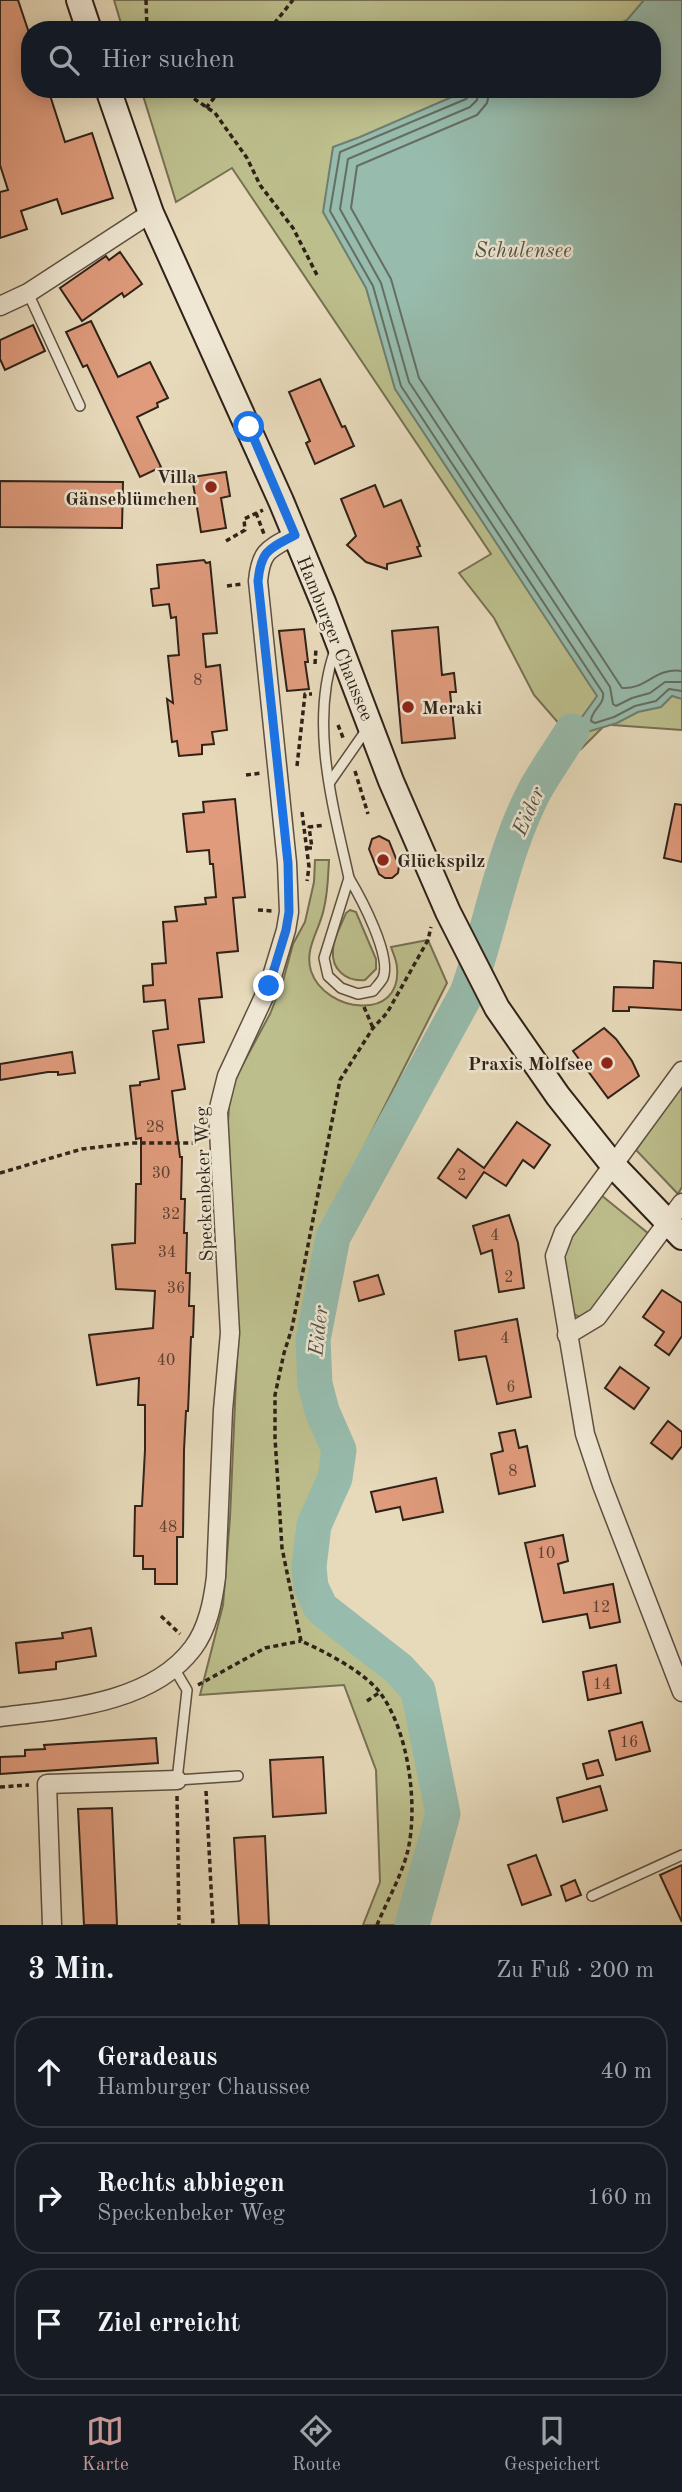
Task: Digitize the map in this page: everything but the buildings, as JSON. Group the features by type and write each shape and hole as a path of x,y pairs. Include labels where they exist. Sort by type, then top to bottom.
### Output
{"main road":[{"path":"79,0 86,21"},
{"name":"Hamburger Chaussee","path":"111,98 150,213 249,427 295,535 327,642 370,725 391,781 444,903 497,1008 558,1097 613,1165 675,1231"}],"street":[{"path":"0,306 28,293 150,213"},
{"path":"271,548 295,535"},
{"name":"Speckenbeker Weg","path":"0,1717 78,1708 115,1698 141,1687 174,1668 194,1647 206,1624 216,1577 223,1410 230,1333 218,1112 227,1076 269,986 289,912 288,863 258,581 260,563 271,548"},
{"path":"682,1071 564,1232 555,1256 585,1434 682,1692"},
{"path":"567,1335 597,1317 675,1231 682,1203"},
{"path":"52,1925 47,1784 177,1780"}],"lane":[{"path":"28,293 80,406"},
{"path":"327,642 329,665 325,693 324,748 330,782 349,878 360,897 384,957 383,976 373,991 358,994 341,989 328,975 324,958 349,878"},
{"path":"330,782 370,725"},
{"path":"174,1668 187,1690 177,1780 237,1776"},
{"path":"592,1896 682,1855"}],"path":[{"path":"146,0 147,21"},
{"path":"276,21 293,0"},
{"path":"192,98 215,113 247,158 260,184 293,228 318,277"},
{"path":"206,108 214,98"},
{"path":"226,541 245,530 244,519 256,513 271,548"},
{"path":"315,668 327,642"},
{"path":"297,776 305,694 314,694"},
{"path":"300,800 309,867 307,884"},
{"path":"307,848 312,848 310,830"},
{"path":"301,1641 282,1548 275,1395 292,1328 340,1080 373,1028 387,1013 428,940 444,903"},
{"path":"358,994 373,1028"},
{"path":"0,1172 82,1149 132,1143 196,1143"},
{"path":"161,1616 187,1640"},
{"path":"187,1690 265,1648 301,1641 349,1667 380,1692 397,1721 407,1764 413,1815 407,1853 377,1925"},
{"path":"368,1701 380,1692"},
{"path":"205,1778 213,1925"},
{"path":"177,1780 179,1925"},
{"path":"0,1787 47,1784"}],"green space":[{"name":"Schulensee","path":"114,0 682,0 682,730 612,725 609,721 581,749 534,695 494,618 459,573 491,554 232,168 176,202 144,98 661,98 661,21 120,21"},
{"path":"315,860 329,860 325,902 313,939 309,963 319,985 331,996 346,1003 361,1006 376,1004 388,997 395,985 397,965 391,947 428,940 447,983 321,1232 300,1376 327,1449 322,1476 300,1523 295,1562 302,1591 315,1623 400,1684 423,1757 429,1811 422,1847 398,1925 363,1925 380,1882 376,1770 344,1685 200,1695 223,1605 230,1518 238,1334 227,1138 229,1106 235,1079 270,1014 293,944 305,922 314,882"},
{"path":"350,910 356,912 376,959 376,969 365,980 346,977 338,969 333,957 336,936"},
{"path":"682,1088 682,1187 678,1194 636,1150"},
{"path":"601,1195 649,1234 587,1318 579,1317 570,1311 562,1257 575,1228"}],"water":[{"name":"Schulensee","path":"644,0 682,0 682,699 672,696 661,707 638,712 617,723 577,735 572,731 597,696 395,389 366,288 323,212 333,147 449,98 661,98 661,21 625,21"}],"waterway":[{"name":"Eider","path":"412,1925 443,1814 418,1690 399,1669 321,1608 311,1587 309,1567 314,1525 335,1478 339,1450 322,1411 315,1384 313,1340 333,1237 467,993 505,864 524,814 539,783 572,731"}],"place":[{"name":"Villa Gänseblümchen","path":"211,487"},
{"name":"Meraki","path":"408,707"},
{"name":"Glückspilz","path":"383,860"},
{"name":"Praxis Molfsee","path":"607,1063"}],"route":[{"path":"249,427 295,535 271,548 260,563 258,581 288,863 289,912 269,986"}]}
